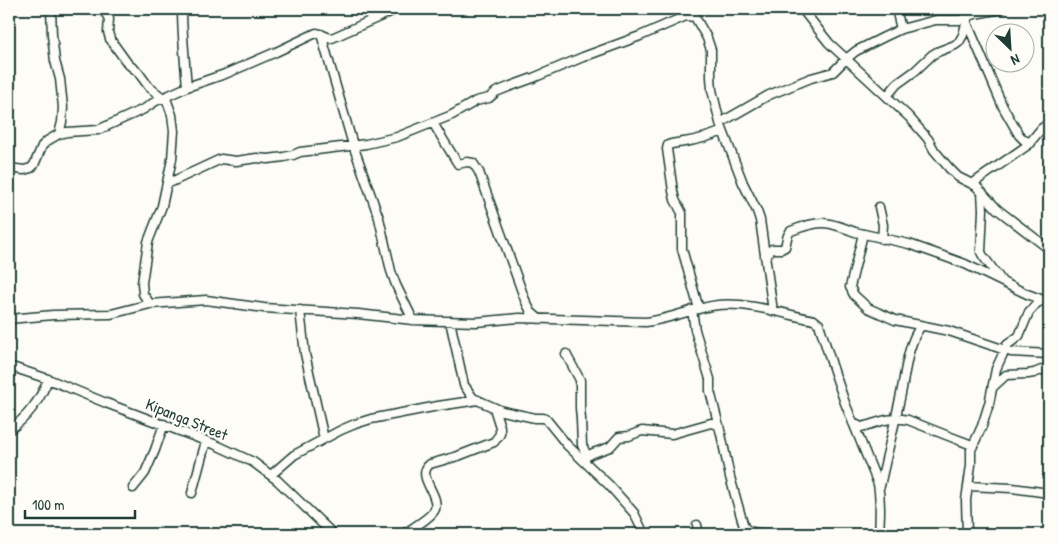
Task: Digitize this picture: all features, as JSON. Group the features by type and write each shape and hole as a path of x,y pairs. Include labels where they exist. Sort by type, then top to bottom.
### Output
{"street":[{"path":"51,9 55,61 60,79 63,107 59,134"},
{"path":"104,9 109,19 108,32 110,39 123,59 141,75 150,87 164,97 171,110 174,131 172,159 162,206 148,242 142,283 143,294 150,304"},
{"path":"182,9 187,87"},
{"path":"9,168 24,170 31,168 42,146 59,134 98,130 144,109 164,97 225,74 316,33 332,38 397,9"},
{"path":"802,9 829,43 909,117 928,139 934,150 958,177 972,184 997,209 1049,249"},
{"path":"896,9 901,29"},
{"path":"783,534 744,531 710,391 710,379 695,330 696,309 682,249 682,213 673,192 668,145 704,138 722,127 734,114 774,92 833,72 846,58 901,29 936,20 966,19 975,14 1001,9"},
{"path":"166,184 222,159 236,161 257,158 284,158 300,152 373,143 397,137 433,124 476,101 489,98 496,92 695,13 711,50 711,84 722,127 743,183 759,216 773,311"},
{"path":"887,96 897,84 932,55 959,42 963,35 966,19"},
{"path":"966,19 1003,107 1014,128 1024,140 1031,143"},
{"path":"321,34 353,145 379,218 390,271 413,320"},
{"path":"972,184 1031,143 1041,129 1049,123"},
{"path":"433,124 458,164 473,163 479,172 524,300 539,319"},
{"path":"982,192 981,252 1002,282"},
{"path":"879,207 883,226 882,239"},
{"path":"765,257 772,249 782,249 785,247 789,232 809,225 830,224 882,239 908,244 943,256 1046,301"},
{"path":"863,234 850,287 854,295 868,308 895,320 949,331 1010,352 1049,354"},
{"path":"9,318 111,314 150,304 206,300 264,308 358,314 413,320 476,322 517,318 646,322 662,320 696,309 725,305 756,307 814,320 819,324 841,394 878,484 881,510 879,534"},
{"path":"967,534 966,500 972,444 982,426 989,404 996,369 1007,345 1019,336 1027,315 1032,308 1037,303 1046,301"},
{"path":"300,310 305,354 324,439"},
{"path":"450,320 464,385 469,394 473,398 502,411 535,418 545,418 567,445 584,458 634,513 644,534"},
{"path":"879,488 896,418 906,365 914,337 921,326"},
{"path":"566,354 580,380 584,458"},
{"name":"Kipanga Street","path":"9,366 164,424 253,462 271,475 334,534"},
{"path":"992,387 1007,375 1034,373 1049,367"},
{"path":"9,430 23,418 35,403 44,390 48,379"},
{"path":"271,475 294,455 355,424 371,419 478,400"},
{"path":"404,534 434,511 435,502 425,475 426,468 430,464 458,456 494,442 500,434 500,427 494,408"},
{"path":"853,423 861,427 887,419 908,420 972,444"},
{"path":"584,458 610,447 619,437 639,432 672,434 711,423 719,425"},
{"path":"133,488 145,473 164,424"},
{"path":"192,493 206,441"},
{"path":"968,486 1012,488 1049,493"},
{"path":"697,524 699,534"}]}
